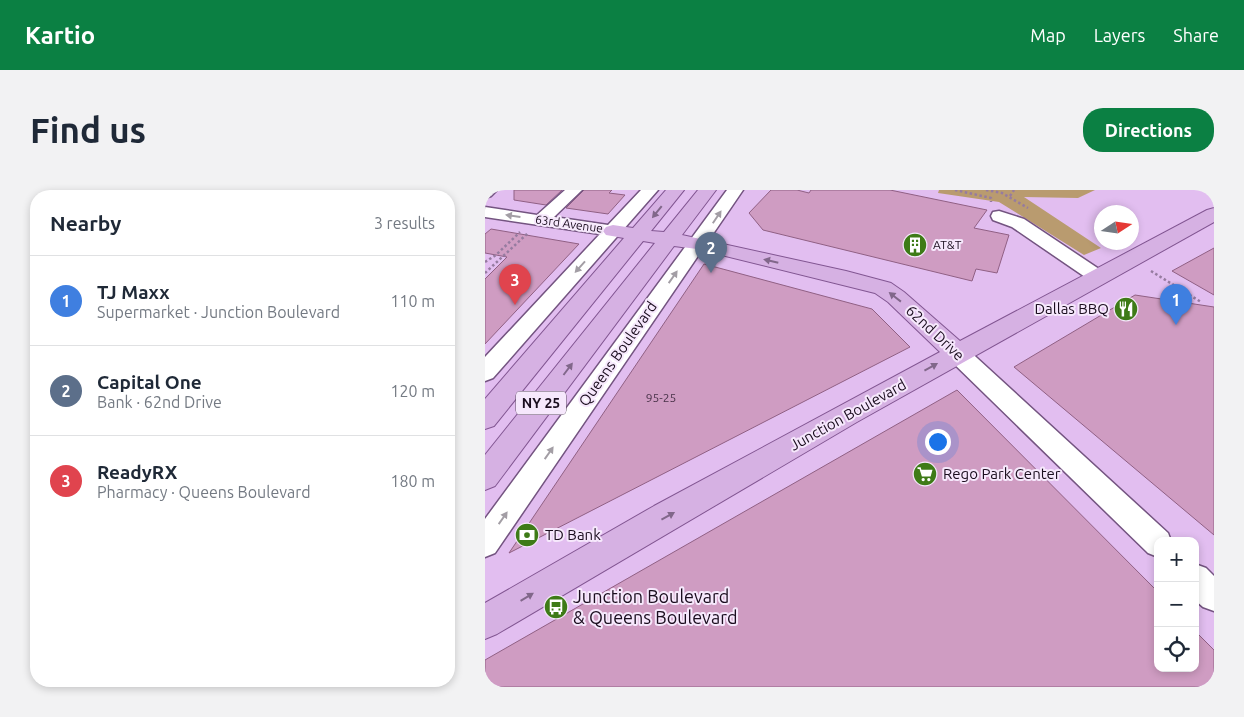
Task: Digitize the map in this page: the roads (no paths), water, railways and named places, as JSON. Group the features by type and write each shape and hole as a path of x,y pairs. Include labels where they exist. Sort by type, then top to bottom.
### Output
{"main road":[{"name":"Queens Boulevard","path":"485,477 654,236 675,190"},
{"name":"Queens Boulevard","path":"485,418 574,311 654,236 707,190"},
{"name":"Junction Boulevard","path":"485,622 957,353 1214,214"},
{"name":"63rd Avenue","path":"613,231 654,236"},
{"name":"62nd Drive","path":"654,236 697,243 883,288 896,297 957,353"},
{"path":"485,396 535,344 574,311"}],"street":[{"path":"485,193 489,190"},
{"path":"532,225 567,190"},
{"path":"532,225 574,190"},
{"path":"485,372 650,190"},
{"name":"Queens Boulevard","path":"485,544 735,190"},
{"path":"995,211 1018,222 1098,277"},
{"name":"63rd Avenue","path":"485,212 532,225 613,231"},
{"name":"62nd Drive","path":"957,353 1154,539"},
{"path":"1199,582 1214,596"}],"place":[{"name":"AT&T","path":"915,245"},
{"name":"Capital One","path":"711,273"},
{"name":"ReadyRX","path":"515,305"},
{"name":"Dallas BBQ","path":"1126,309"},
{"name":"TJ Maxx","path":"1176,325"},
{"name":"Rego Park Center","path":"925,474"},
{"name":"TD Bank","path":"527,535"},
{"name":"Junction Boulevard & Queens Boulevard","path":"556,607"}]}
